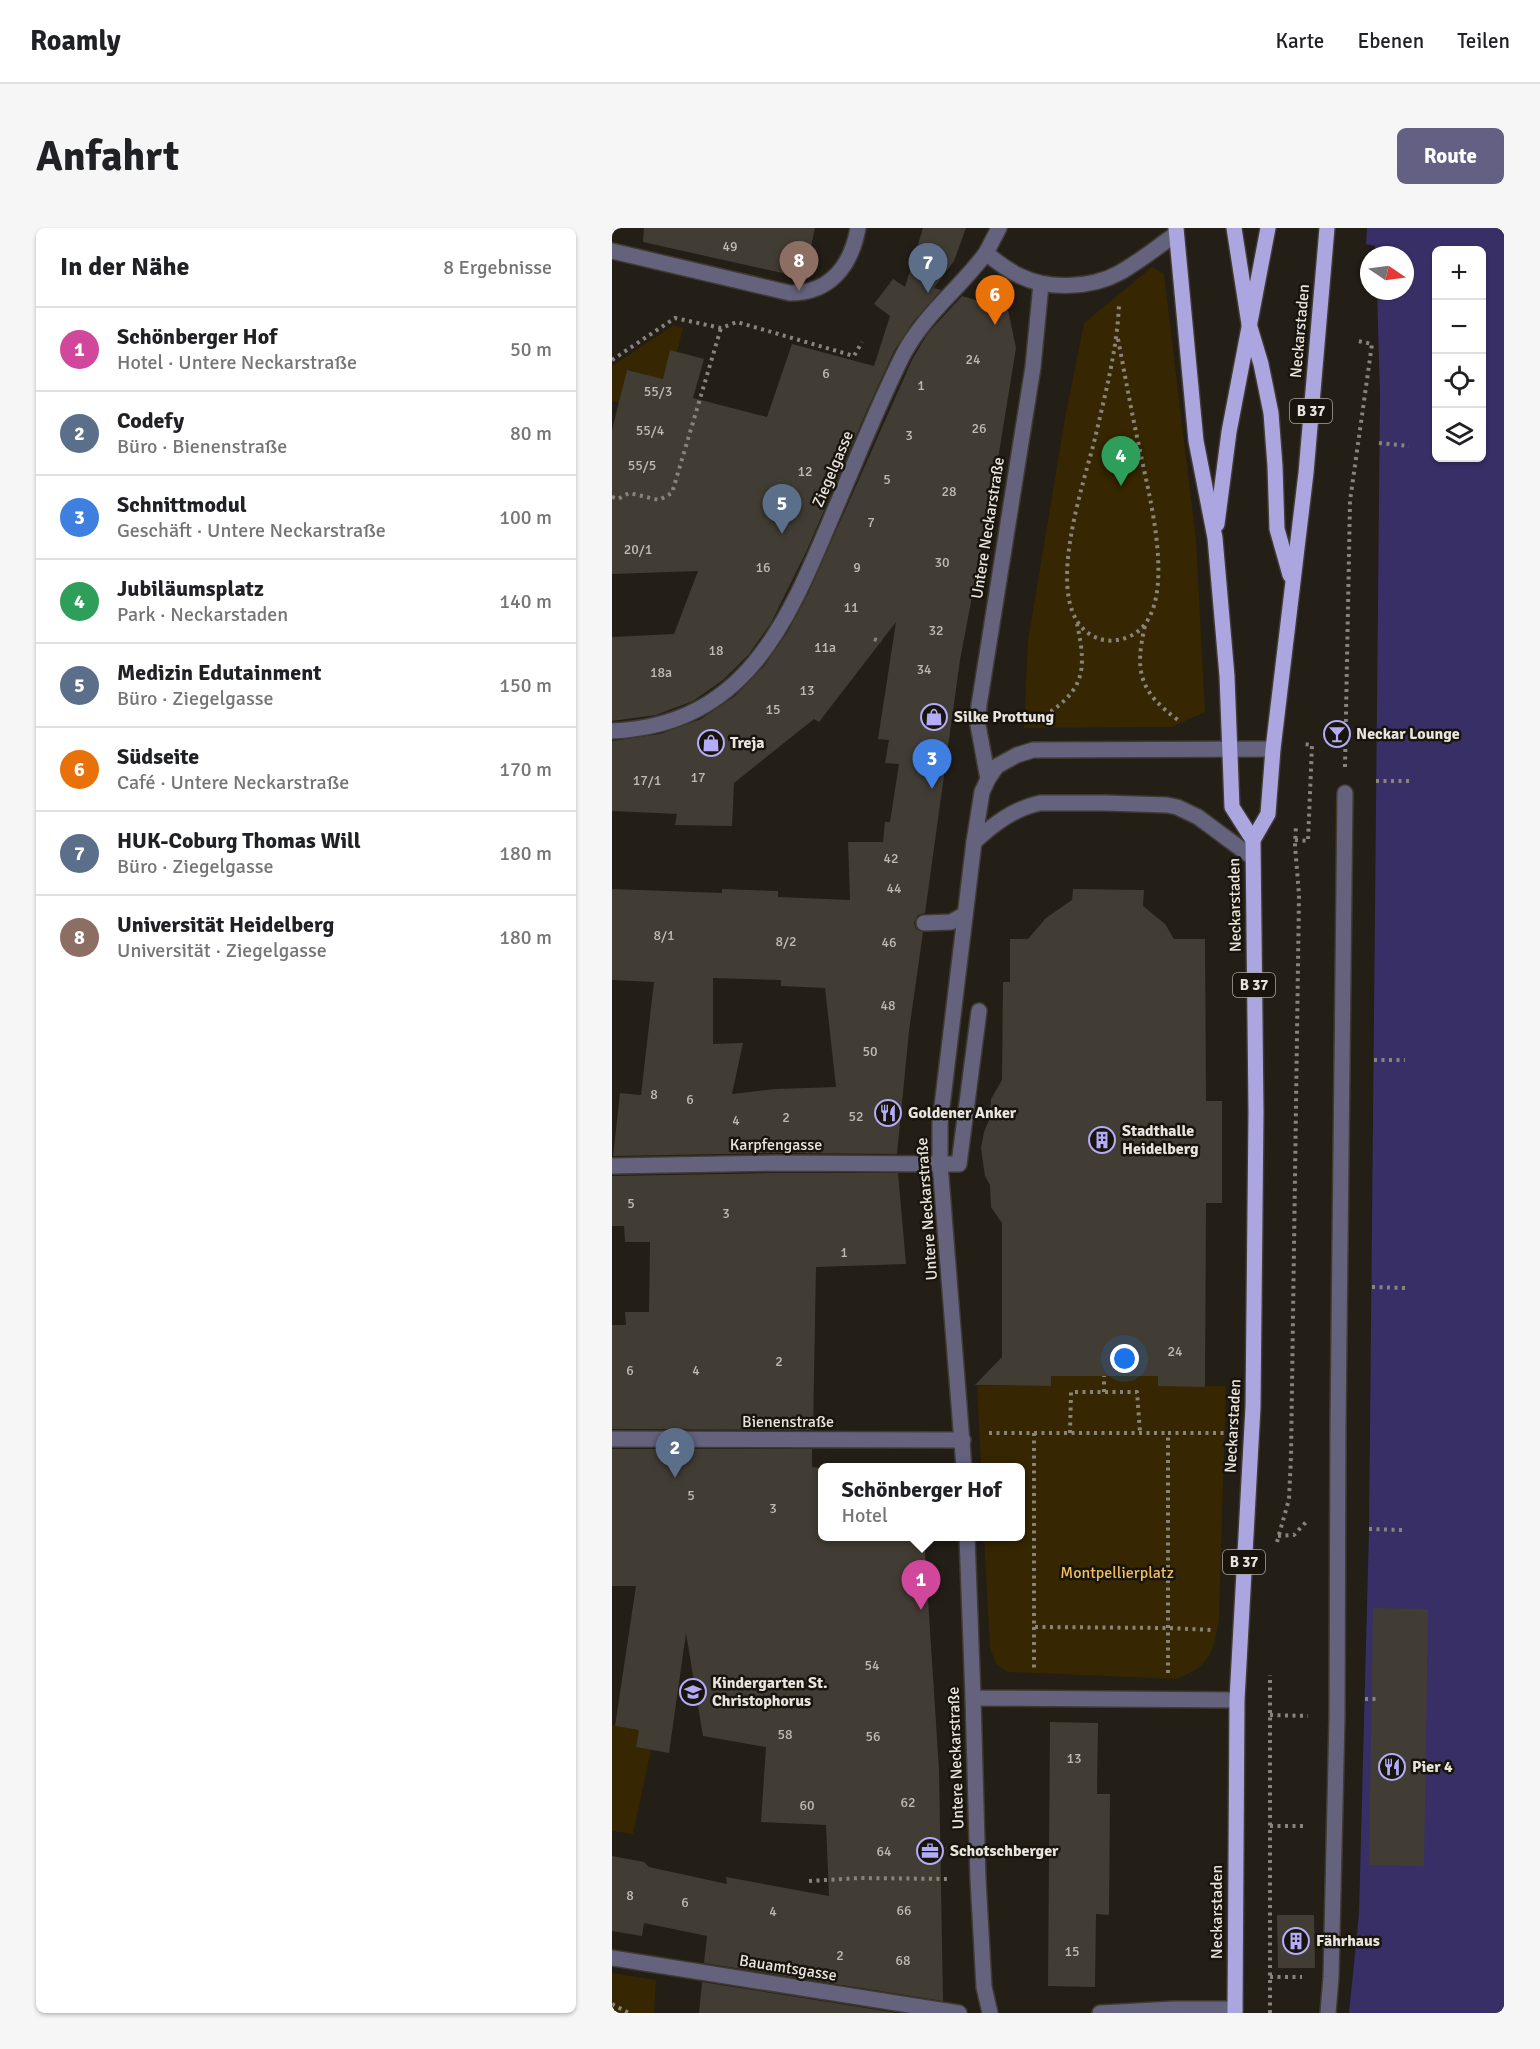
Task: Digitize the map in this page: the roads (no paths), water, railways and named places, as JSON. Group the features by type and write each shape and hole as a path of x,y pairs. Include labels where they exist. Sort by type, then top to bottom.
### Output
{"main road":[{"name":"Neckarstaden","path":"1234,228 1249,324 1261,364 1271,412 1277,529 1292,581"},
{"name":"Neckarstaden","path":"1215,538 1229,432 1268,228"},
{"name":"Neckarstaden","path":"1252,840 1268,814 1273,749 1306,473 1327,228"},
{"name":"Neckarstaden","path":"1176,231 1196,441 1215,538 1227,676 1228,750 1232,807 1252,840 1256,1112 1251,1433 1237,1700 1234,2011"}],"street":[{"path":"612,251 790,293 806,293 828,284 837,274 855,243 858,228"},
{"path":"999,228 986,253 1022,278 1041,284 1094,283 1119,273 1176,231"},
{"name":"Ziegelgasse","path":"612,730 657,725 696,710 727,690 758,657 790,611 905,352 930,317 986,253"},
{"name":"Untere Neckarstraße","path":"964,1463 940,1164 940,1123 974,842 982,792 988,778 978,725 979,705 1033,367 1041,284"},
{"path":"988,778 1004,761 1033,750 1273,749"},
{"path":"1328,2013 1336,1783 1345,793"},
{"path":"974,842 1009,814 1020,808 1040,803 1167,805 1198,817 1252,857"},
{"path":"924,923 951,922 965,915"},
{"path":"940,1164 959,1164 979,1011"},
{"name":"Karpfengasse","path":"612,1166 777,1163 940,1164"},
{"name":"Bienenstraße","path":"612,1438 963,1436"},
{"name":"Untere Neckarstraße","path":"967,1541 978,1879 984,1987 990,2013"},
{"path":"973,1698 1237,1700"},
{"name":"Bauamtsgasse","path":"612,1958 959,2013"},
{"path":"1100,2013 1234,2011"}],"place":[{"name":"Universität Heidelberg","path":"799,291"},
{"name":"HUK-Coburg Thomas Will","path":"928,293"},
{"name":"Südseite","path":"995,325"},
{"name":"Jubiläumsplatz","path":"1121,486"},
{"name":"Medizin Edutainment","path":"782,534"},
{"name":"Silke Prottung","path":"934,717"},
{"name":"Neckar Lounge","path":"1337,734"},
{"name":"Treja","path":"711,743"},
{"name":"Schnittmodul","path":"932,789"},
{"name":"Goldener Anker","path":"888,1113"},
{"name":"Stadthalle Heidelberg","path":"1102,1140"},
{"name":"Codefy","path":"675,1478"},
{"name":"Schönberger Hof","path":"921,1610"},
{"name":"Kindergarten St. Christophorus","path":"693,1692"},
{"name":"Pier 4","path":"1392,1767"},
{"name":"Schotschberger","path":"930,1851"},
{"name":"Fährhaus","path":"1296,1941"}],"park label":[{"name":"Montpellierplatz","path":"1117,1573"}]}
